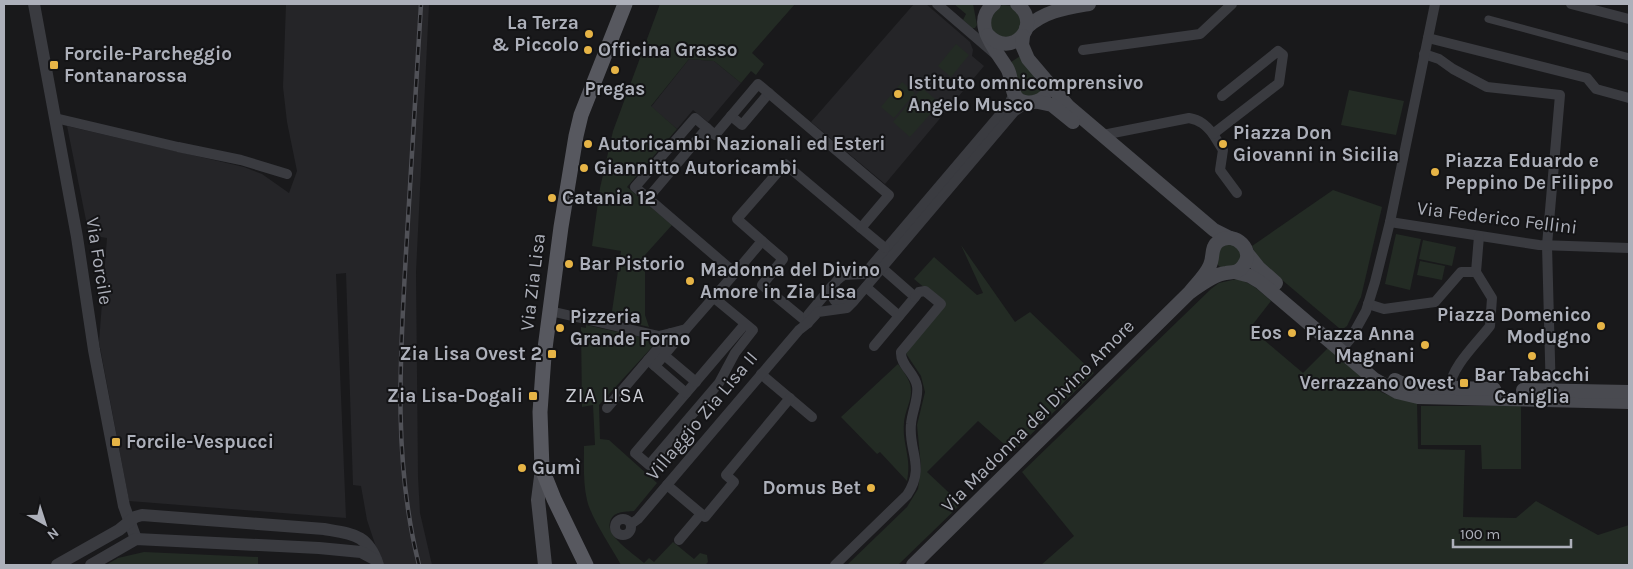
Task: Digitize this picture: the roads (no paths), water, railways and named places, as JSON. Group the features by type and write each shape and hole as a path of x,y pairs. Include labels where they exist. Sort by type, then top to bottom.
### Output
{"main road":[{"name":"Via Zia Lisa","path":"586,565 542,469 540,412 544,356 560,227 576,136 581,115 625,4"},
{"path":"980,4 983,30 1012,76 1014,94 1020,100 1046,103 1057,109 1197,227 1208,238 1216,267 1230,273 1256,278 1287,298"},
{"path":"983,30 988,9 994,4"},
{"path":"1018,4 1023,8 1026,16 1022,45 1028,59 1068,106 1214,230 1241,242 1247,253 1287,298 1344,347 1383,385 1408,395 1428,397 1629,392"},
{"path":"983,30 994,41 1005,44 1013,43 1036,20 1047,14 1089,4"},
{"path":"1032,102 1046,93 1047,82"},
{"path":"1189,293 1207,271 1219,242 1230,238"},
{"path":"1189,293 1241,269 1245,263 1247,253"},
{"name":"Via Madonna del Divino Amore","path":"913,565 1189,293"},
{"path":"1344,347 1405,385 1629,402"},
{"path":"542,469 538,500 545,565"},
{"path":"538,500 550,490"}],"street":[{"name":"Via Forcile","path":"33,4 77,237 94,350 124,506 136,539"},
{"path":"937,4 983,30"},
{"path":"1083,50 1200,34 1232,4"},
{"path":"1344,347 1360,321 1375,282 1390,222 1435,4"},
{"path":"1570,4 1600,7 1629,19"},
{"path":"1488,19 1629,57"},
{"path":"1428,38 1587,78 1596,89 1629,98"},
{"path":"1213,134 1280,82 1284,55 1278,51 1222,96"},
{"path":"1424,54 1439,59 1453,69 1487,87 1560,95 1547,245 1551,395"},
{"path":"734,273 635,187 695,118 715,135 758,84 889,195 861,228"},
{"path":"731,116 742,125 769,93"},
{"path":"806,322 832,286 844,275 863,274 1009,104 1014,94"},
{"path":"806,322 822,310 843,309 851,305 1014,112 1032,102"},
{"path":"55,118 241,160 287,174"},
{"path":"1103,135 1189,118 1197,119 1207,126 1223,150 1220,170 1237,194"},
{"path":"648,198 707,128"},
{"path":"806,322 762,285 783,259 737,219 785,164 885,248"},
{"name":"Via Federico Fellini","path":"1390,222 1547,245 1629,248"},
{"path":"1450,388 1450,381 1456,369 1490,326 1492,298 1476,272 1479,236"},
{"path":"651,363 664,355 762,241"},
{"path":"882,268 916,297"},
{"path":"1368,304 1384,309 1435,302 1461,272 1476,272"},
{"path":"832,286 831,294 835,301 851,305"},
{"path":"866,287 899,316"},
{"path":"835,565 907,495 912,487 916,469 910,426 917,394 917,385 915,378 901,358 901,352 941,304 925,291 920,292 874,346"},
{"path":"713,297 753,330 735,353 720,382 649,465 635,453 745,324"},
{"path":"550,311 660,336 686,329"},
{"name":"Villaggio Zia Lisa II","path":"630,524 638,518 806,322"},
{"path":"607,408 651,363 670,333"},
{"path":"664,355 692,387"},
{"path":"651,363 707,398"},
{"path":"761,374 812,417"},
{"path":"666,485 705,517 734,482 726,475 790,398"},
{"path":"679,540 701,514"},
{"path":"62,564 119,530 130,520 142,515 324,529 348,533 368,544 377,562"},
{"path":"184,540 186,519"},
{"path":"319,548 327,542 328,537 324,529"},
{"path":"91,565 136,539 184,540 361,552 377,562"}],"railway":[{"path":"419,565 405,488 400,410 404,292 421,4"}],"place":[{"name":"La Terza & Piccolo","path":"589,34"},
{"name":"Officina Grasso","path":"588,50"},
{"name":"Forcile-Parcheggio Fontanarossa","path":"54,65"},
{"name":"Pregas","path":"615,70"},
{"name":"Istituto omnicomprensivo Angelo Musco","path":"898,94"},
{"name":"Autoricambi Nazionali ed Esteri","path":"588,144"},
{"name":"Piazza Don Giovanni in Sicilia","path":"1223,144"},
{"name":"Giannitto Autoricambi","path":"584,168"},
{"name":"Piazza Eduardo e Peppino De Filippo","path":"1435,172"},
{"name":"Catania 12","path":"552,198"},
{"name":"Bar Pistorio","path":"569,264"},
{"name":"Madonna del Divino Amore in Zia Lisa","path":"690,281"},
{"name":"Piazza Domenico Modugno","path":"1601,326"},
{"name":"Pizzeria Grande Forno","path":"560,328"},
{"name":"Eos","path":"1292,333"},
{"name":"Piazza Anna Magnani","path":"1425,345"},
{"name":"Zia Lisa Ovest 2","path":"552,354"},
{"name":"Bar Tabacchi Caniglia","path":"1532,356"},
{"name":"Verrazzano Ovest","path":"1464,383"},
{"name":"Zia Lisa-Dogali","path":"533,396"},
{"name":"Forcile-Vespucci","path":"116,442"},
{"name":"Gumì","path":"522,468"},
{"name":"Domus Bet","path":"871,488"}],"district":[{"name":"ZIA LISA","path":"605,395"}]}
